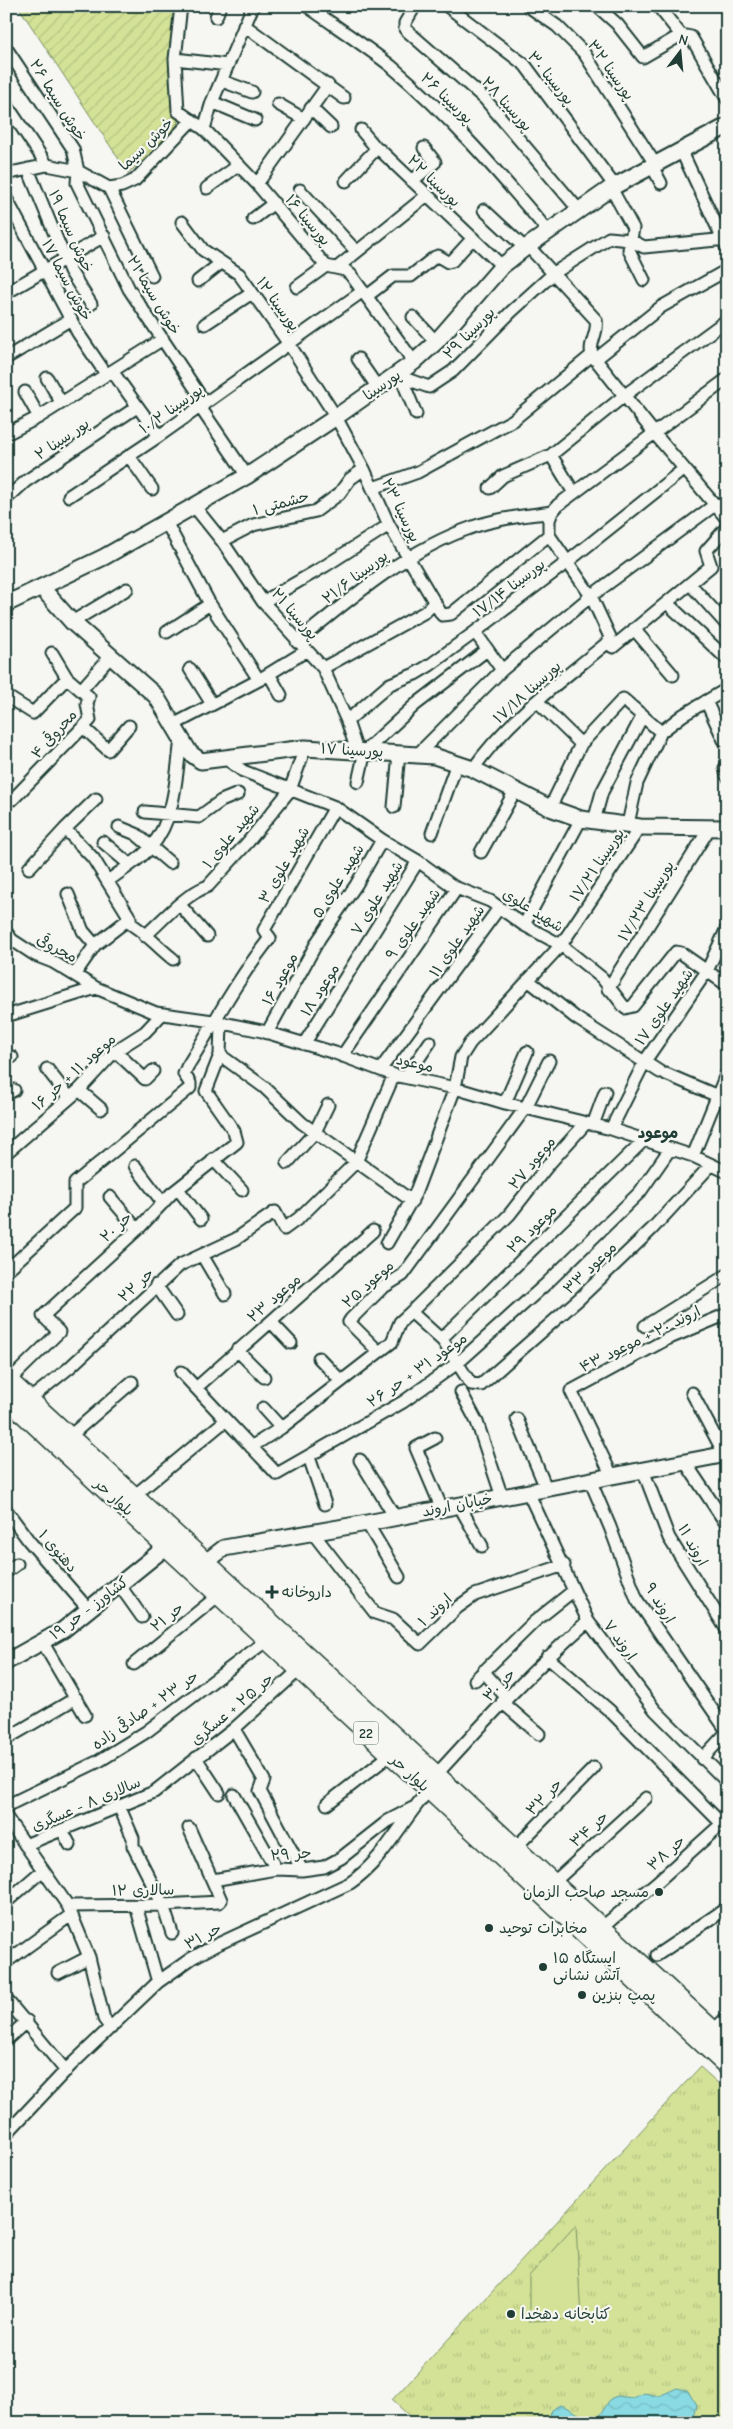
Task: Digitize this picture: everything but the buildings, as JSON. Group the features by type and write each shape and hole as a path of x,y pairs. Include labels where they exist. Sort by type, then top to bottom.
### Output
{"main road":[{"name":"بلوار حر","path":"7,1386 30,1399 134,1496 199,1566 432,1783 727,2066"},
{"name":"بلوار حر","path":"7,1386 167,1546 199,1566 219,1595 390,1755 432,1783 515,1848 727,2043"}],"street":[{"path":"180,6 175,59 228,65"},
{"path":"204,129 212,102 253,6"},
{"name":"پورسینا ۲۶","path":"307,6 390,66 452,123 496,169 548,231"},
{"name":"پورسینا ۳۰","path":"447,6 525,65 612,187 634,228 629,250 644,280"},
{"name":"پورسینا ۳۲","path":"528,6 557,26 584,53 653,165 661,183"},
{"path":"597,6 616,24 643,57 680,35 688,35 695,40 727,99"},
{"path":"658,6 680,35"},
{"path":"724,6 727,10"},
{"name":"پورسینا ۲۸","path":"411,8 404,29 484,98 578,209"},
{"path":"244,25 344,98"},
{"name":"خوش سیما ۲۶","path":"6,48 73,149 78,171"},
{"name":"پورسینا ۱۶","path":"175,59 178,111 204,129 332,267 351,275 414,362"},
{"path":"222,81 252,92"},
{"path":"257,184 328,85"},
{"path":"212,102 255,120"},
{"path":"6,104 47,165"},
{"path":"278,104 304,119"},
{"path":"311,108 331,127"},
{"name":"خوش سیما","path":"109,188 122,186 135,180 192,120"},
{"name":"پورسینا","path":"6,604 104,557 247,476 398,376 436,342 502,266 526,247 612,187 727,126"},
{"name":"پورسینا ۲۲","path":"361,130 426,196 502,266"},
{"path":"346,181 377,148"},
{"path":"412,181 434,162 424,148"},
{"path":"554,274 609,238 630,240 644,247 725,243 681,150"},
{"path":"6,174 47,165 78,171 109,188 152,276"},
{"path":"206,188 239,165"},
{"name":"خوش سیما ۱۹","path":"28,168 70,271 91,304"},
{"name":"خوش سیما ۲۱","path":"78,171 77,183 129,289 163,339 247,476"},
{"path":"300,190 356,251"},
{"path":"297,287 356,251 426,196"},
{"name":"خوش سیما ۱۷","path":"6,198 71,319 159,436"},
{"path":"253,219 274,203"},
{"path":"484,210 554,274 596,320 597,331 592,347 594,357 654,433 727,519"},
{"name":"پورسینا ۱۲","path":"182,222 203,250 239,274 289,344 336,417"},
{"path":"6,292 104,236"},
{"name":"پورسینا ۱۰/۲","path":"69,496 159,436 289,344 393,276 411,276 438,256 448,262 452,261 473,238"},
{"path":"198,281 221,263"},
{"path":"372,488 418,472 513,420 662,307 727,270"},
{"name":"پورسینا ۲۹","path":"398,376 429,387 453,371 510,312 554,274"},
{"path":"206,324 252,293"},
{"path":"413,317 436,342"},
{"path":"6,358 71,319"},
{"path":"490,488 503,476 551,455 625,395 727,320"},
{"path":"6,434 38,417 163,339"},
{"path":"358,360 378,388"},
{"path":"398,376 416,414"},
{"path":"47,378 61,402"},
{"path":"607,643 610,637 591,596 566,563 549,535 552,512 727,379"},
{"path":"25,392 38,417"},
{"name":"پور سینا ۲","path":"6,499 26,481 137,407"},
{"name":"پورسینا ۲۳","path":"336,417 364,469 388,525 442,615 451,614 549,535"},
{"path":"551,455 574,494"},
{"path":"129,456 152,489"},
{"name":"حشمتی ۱","path":"222,541 253,525 316,511 339,494 350,479 364,469"},
{"name":"پورسینا ۱۷/۱۴","path":"347,721 390,684 415,674 430,665 475,632 566,563 684,469"},
{"path":"417,755 502,670 591,596 716,504"},
{"name":"پورسینا ۲۱","path":"194,506 222,541 263,602 297,642 323,668 361,751"},
{"name":"پورسینا ۲۱/۶","path":"297,642 408,556 472,527 500,519 552,512"},
{"path":"166,522 210,604 258,680"},
{"path":"263,602 325,566 388,525"},
{"path":"673,675 634,629 712,566 706,551 727,528"},
{"path":"690,584 727,625"},
{"name":"پورسینا ۱۷","path":"42,588 72,622 156,696 190,753 201,761 243,754 305,748 434,756 473,769 516,789 550,808 587,820 634,826 727,828"},
{"path":"72,622 127,589"},
{"path":"323,668 425,612 435,602"},
{"path":"667,603 727,659"},
{"path":"167,632 210,604"},
{"name":"پورسینا ۱۷/۱۸","path":"473,769 485,750 537,701 607,643 613,647 634,629"},
{"path":"475,632 502,670"},
{"path":"358,782 361,751 415,705 487,650"},
{"path":"172,725 269,674 306,651"},
{"path":"52,653 67,678"},
{"path":"81,690 110,657"},
{"path":"190,669 212,704"},
{"path":"269,674 281,695"},
{"name":"محروقی ۴","path":"6,696 33,713 67,678 89,697 87,704 90,718 84,728 13,799"},
{"path":"634,826 637,783 661,732 683,715 727,689"},
{"path":"550,808 581,744 623,699 643,714 661,732"},
{"path":"537,701 581,744"},
{"path":"706,701 724,740"},
{"path":"524,926 587,820 643,714"},
{"path":"84,728 108,750 129,726"},
{"path":"108,881 150,848 161,833 170,813 181,739"},
{"name":"شهید علوی ۱","path":"145,936 180,905 208,886 228,866 290,790 305,748"},
{"path":"394,806 399,753"},
{"name":"شهید علوی","path":"225,758 244,771 335,807 382,840 418,860 457,888 490,901 524,926 561,945 602,978 608,989 625,1008 632,1006 676,952 681,953 727,985"},
{"path":"432,832 457,763"},
{"path":"481,852 516,789"},
{"path":"145,812 203,816 222,801 238,794"},
{"path":"29,868 64,829 96,799"},
{"name":"شهید علوی ۳","path":"217,1022 251,962 270,938 264,930 335,807"},
{"name":"پورسینا ۱۷/۲۱","path":"454,1088 462,1057 470,1043 561,945 634,826"},
{"path":"119,827 136,834 150,848 170,863"},
{"path":"64,829 93,858 108,881 128,920 173,959"},
{"name":"پورسینا ۱۷/۲۳","path":"608,989 709,829"},
{"name":"شهید علوی ۵","path":"319,939 356,885 382,840"},
{"path":"103,842 129,864"},
{"name":"شهید علوی ۷","path":"361,952 418,860"},
{"name":"شهید علوی ۹","path":"342,1056 394,977 457,888"},
{"path":"68,894 83,931 94,945"},
{"path":"180,905 207,936"},
{"name":"شهید علوی ۱۱","path":"380,1070 499,908"},
{"path":"75,974 94,945 128,920"},
{"name":"شهید علوی ۱۷","path":"611,1129 645,1061 707,971 727,928"},
{"name":"موعود ۱۶","path":"267,1033 319,939"},
{"name":"محروقی","path":"8,940 35,955 53,962 96,988"},
{"name":"موعود ۱۸","path":"304,1044 361,952"},
{"path":"528,980 576,1018 663,1073 722,1098"},
{"path":"6,1016 96,988"},
{"name":"موعود","path":"96,988 162,1014 217,1022 267,1033 342,1056 394,1075 454,1088 505,1103 611,1129 693,1156 727,1172"},
{"name":"موعود ۱۱ + حر ۱۶","path":"6,1153 79,1090 115,1051 145,1032 162,1014"},
{"path":"217,1022 220,1055 264,1088 302,1123 412,1201"},
{"path":"6,1271 76,1205 75,1184 188,1091 191,1086 184,1074 217,1022"},
{"path":"406,1078 430,1042"},
{"path":"115,1051 145,1079 154,1072"},
{"path":"505,1103 527,1052"},
{"name":"حر ۲۰","path":"7,1386 59,1332 43,1316 178,1189 213,1159 235,1145 237,1139 234,1131 206,1091 220,1055"},
{"path":"526,1107 550,1060"},
{"path":"47,1070 69,1097"},
{"path":"693,1156 722,1098 727,1072"},
{"path":"356,1162 394,1075"},
{"path":"387,1243 412,1201 454,1088"},
{"path":"79,1090 101,1109"},
{"path":"589,1124 605,1092"},
{"path":"287,1163 316,1132 328,1105"},
{"name":"موعود ۲۵","path":"379,1352 349,1322 382,1288 403,1275 526,1107"},
{"name":"موعود ۲۷","path":"411,1312 509,1215 549,1164 589,1124"},
{"name":"موعود ۲۹","path":"441,1339 643,1141"},
{"name":"موعود ۳۱ + حر ۲۶","path":"181,1372 277,1474 403,1402 459,1362 548,1282 640,1192 670,1149"},
{"path":"213,1159 242,1190"},
{"name":"حر ۲۲","path":"30,1399 69,1368 156,1285 180,1265 236,1239 275,1212 284,1229 299,1218 356,1162"},
{"name":"موعود ۳۳","path":"459,1362 471,1384 481,1385 580,1298 652,1229 711,1164"},
{"path":"135,1166 163,1203"},
{"path":"178,1189 201,1219"},
{"path":"110,1197 137,1229"},
{"name":"موعود ۲۳","path":"196,1388 236,1350 271,1322 373,1231"},
{"path":"202,1255 225,1294"},
{"path":"645,1326 727,1275"},
{"path":"156,1285 178,1315"},
{"path":"251,1447 281,1428 392,1342 400,1322 411,1312 441,1339 459,1362"},
{"name":"اروند ۲۰ + موعود ۴۳","path":"612,1476 571,1391 667,1340 727,1314"},
{"path":"271,1322 291,1343"},
{"path":"236,1350 264,1377"},
{"path":"319,1358 341,1381"},
{"path":"70,1436 132,1382"},
{"path":"461,1392 477,1422 502,1497"},
{"path":"692,1394 726,1456"},
{"path":"263,1408 281,1428"},
{"path":"516,1419 546,1488"},
{"path":"134,1496 226,1420"},
{"path":"435,1438 416,1448 442,1509"},
{"name":"خیابان اروند","path":"199,1566 224,1548 726,1456"},
{"path":"309,1457 325,1504"},
{"path":"360,1460 394,1517"},
{"path":"685,1462 727,1525"},
{"name":"اروند ۱۱","path":"643,1470 670,1538 727,1630"},
{"name":"اروند ۹","path":"590,1480 637,1600 727,1731"},
{"name":"اروند ۷","path":"528,1492 564,1565 573,1591 588,1621 655,1710 725,1780"},
{"path":"459,1505 482,1546"},
{"name":"دهنوی ۱","path":"6,1510 29,1541 89,1610"},
{"path":"367,1523 400,1577"},
{"name":"اروند ۱","path":"312,1532 375,1614 393,1619 420,1644 458,1607 475,1595 564,1565"},
{"name":"کشاورز - حر ۱۹","path":"6,1662 43,1643 89,1610 167,1546"},
{"path":"6,1572 17,1564"},
{"path":"120,1586 142,1617"},
{"path":"539,1734 479,1675 534,1622 573,1591"},
{"name":"حر ۲۱","path":"134,1664 219,1595"},
{"name":"حر ۳۰","path":"432,1783 505,1700 547,1657 588,1621"},
{"name":"حر ۲۳ + صادقی زاده","path":"6,1806 100,1761 146,1732 268,1640"},
{"path":"43,1643 85,1715"},
{"path":"547,1657 610,1711 724,1821"},
{"name":"حر ۲۵ + عسگری","path":"181,1770 234,1729 300,1670"},
{"path":"6,1740 76,1698"},
{"path":"234,1729 264,1780 260,1791 302,1870"},
{"path":"702,1759 727,1731"},
{"path":"327,1804 390,1755"},
{"path":"196,1758 219,1792"},
{"name":"حر ۳۲","path":"515,1848 594,1768"},
{"name":"سالاری ۸ - عسگری","path":"26,1846 154,1792 181,1770"},
{"name":"حر ۳۱","path":"7,2131 158,1982 192,1958 216,1945 350,1884 363,1875 400,1829 412,1808 432,1783"},
{"path":"234,1795 276,1869"},
{"name":"حر ۳۴","path":"553,1883 646,1798"},
{"path":"119,1806 133,1838 133,1846 163,1905 172,1933"},
{"name":"حر ۲۹","path":"213,1880 276,1869 302,1870 324,1866 341,1858 388,1821 412,1808"},
{"path":"6,1817 11,1834 26,1846 69,1910 89,1956 104,2019 111,2028"},
{"name":"حر ۳۸","path":"601,1928 724,1821"},
{"path":"189,1828 213,1880"},
{"path":"62,1830 70,1845"},
{"path":"6,1902 43,1870"},
{"name":"سالاری ۱۲","path":"69,1910 219,1902 221,1900 213,1880"},
{"path":"136,1906 158,1982"},
{"path":"657,1955 727,1908"},
{"path":"6,1962 69,1910"},
{"path":"58,1973 89,1956"},
{"path":"6,1999 27,2021 66,2071"},
{"path":"713,2031 727,2017"},
{"path":"6,2040 27,2021"}],"green space":[{"path":"18,6 175,6 172,50 178,127 163,145 128,173"},
{"path":"700,2067 727,2091 727,2423 417,2423 392,2400"},
{"path":"576,2225 581,2319 529,2321 529,2276"}],"water":[{"path":"677,2388 688,2391 696,2405 694,2414 679,2423 649,2421 553,2423 550,2416 551,2410 560,2405 588,2418 599,2418 610,2399 617,2396 633,2398 644,2393 659,2396"}],"place":[{"name":"داروخانه","path":"272,1592"},
{"name":"مسجد صاحب الزمان","path":"659,1892"},
{"name":"مخابرات توحید","path":"489,1928"},
{"name":"ایستگاه ۱۵ آتش نشانی","path":"543,1967"},
{"name":"پمپ بنزین","path":"582,1995"},
{"name":"کتابخانه دهخدا","path":"511,2314"}],"district":[{"name":"موعود","path":"658,1133"}]}
